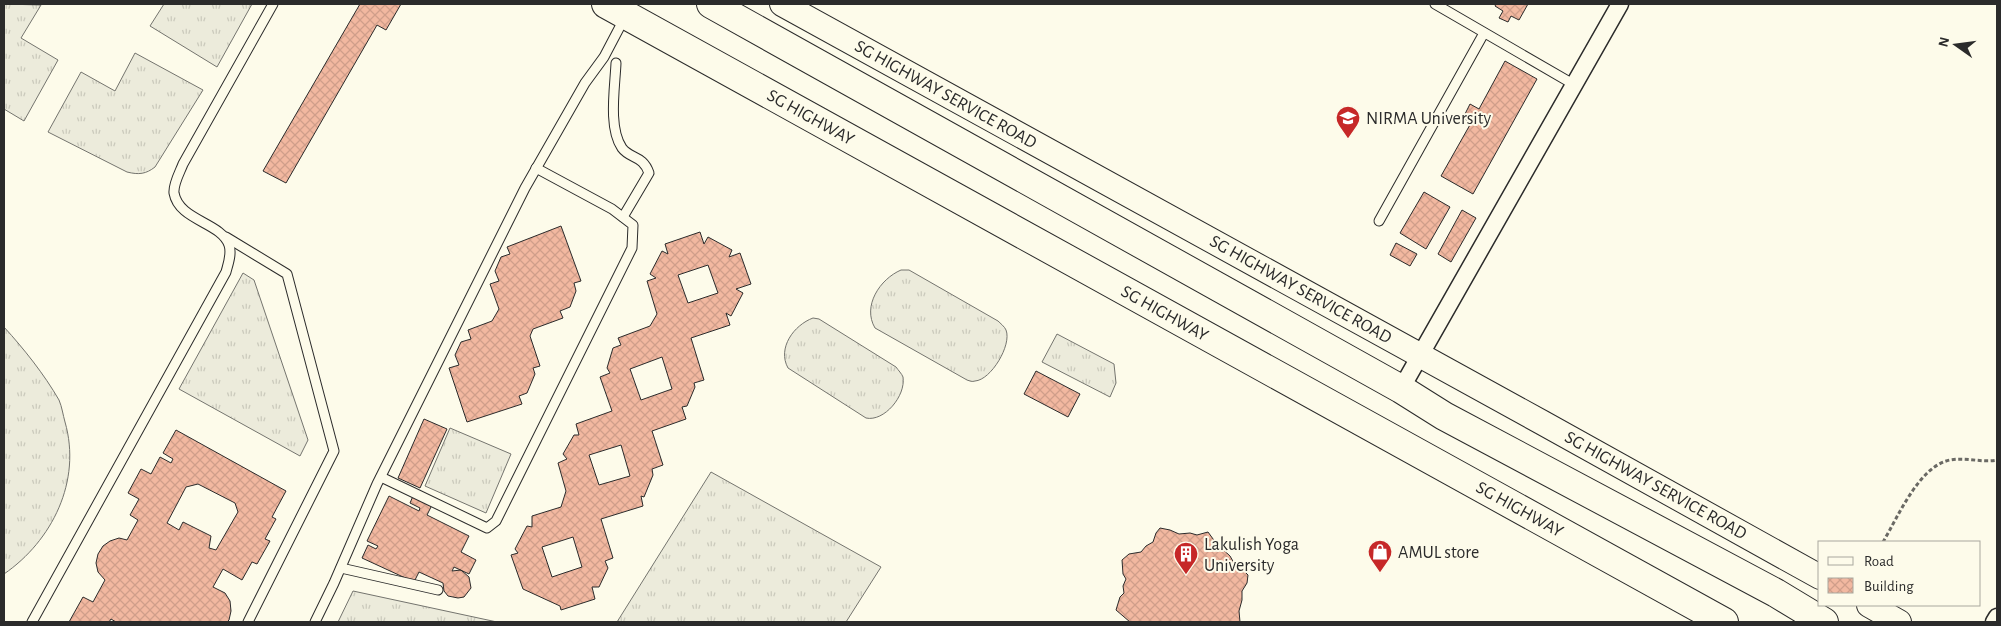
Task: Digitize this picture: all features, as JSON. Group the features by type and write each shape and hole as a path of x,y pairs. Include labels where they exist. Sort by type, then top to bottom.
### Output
{"highway":[{"path":"711,4 1401,388 1444,416 1776,593 1824,622"},
{"name":"SG HIGHWAY","path":"616,9 1724,622"}],"street":[{"name":"SG HIGHWAY SERVICE ROAD","path":"782,4 1818,576"},
{"path":"1401,388 1620,4"},
{"path":"1871,606 1899,622"},
{"path":"1994,622 1997,617"}],"lane":[{"path":"248,622 334,451 286,274 188,213 178,204 174,192 183,164 273,4"},
{"path":"1435,4 1573,84"},
{"path":"315,622 381,476 476,283 536,168 585,83 604,57 616,9"},
{"path":"1378,221 1484,33"},
{"path":"616,64 614,124 618,140 623,150 646,163 650,173 623,217"},
{"path":"381,476 487,528 496,521 632,248 633,225 612,209 536,168"},
{"path":"32,622 226,272 230,258 229,245 221,235"},
{"path":"341,568 438,590"}],"path":[{"path":"1884,541 1919,481 1932,468 1950,460 1997,460"}],"green space":[{"path":"4,4 41,5 21,38 58,60 24,121 4,109"},
{"path":"164,4 252,4 217,67 150,26"},
{"path":"135,53 203,90 155,167 139,174 127,172 48,132 81,72 115,91"},
{"path":"901,270 909,270 998,321 1005,328 1007,336 1003,352 999,361 987,375 974,381 967,380 875,328 871,311 875,294 886,280"},
{"path":"243,273 254,280 308,440 300,456 179,389"},
{"path":"813,318 819,319 896,367 903,377 903,384 897,399 886,412 880,416 866,418 788,368 785,353 789,338 806,321"},
{"path":"4,327 33,362 59,400 69,444 69,466 66,487 59,508 49,527 36,545 4,574"},
{"path":"1057,334 1114,364 1116,383 1110,397 1042,362"},
{"path":"450,428 511,454 486,513 425,486"},
{"path":"711,472 881,567 846,622 617,622"},
{"path":"353,591 497,622 338,622"}],"building":[{"path":"360,4 401,4 386,30 377,25 286,183 263,171"},
{"path":"1496,4 1528,4 1519,20 1511,16 1508,22 1499,18 1503,11 1495,6"},
{"path":"1505,61 1537,79 1473,194 1441,176 1471,123 1463,118 1470,104 1479,109"},
{"path":"1424,192 1450,207 1426,249 1400,233"},
{"path":"1462,210 1476,218 1451,262 1438,254"},
{"path":"561,226 581,281 574,283 576,291 570,307 560,311 563,318 533,329 530,336 540,366 533,368 535,374 527,393 519,396 522,404 467,422 449,368 459,365 455,355 461,342 471,339 468,330 492,321 499,309 490,284 499,281 495,271 501,257 510,254 507,247"},
{"path":"700,232 704,244 708,237 732,250 729,257 740,253 751,284 736,289 743,293 731,316 726,313 730,325 691,338 704,380 694,383 695,387 687,406 682,407 686,419 652,431 663,465 652,469 653,475 644,497 641,496 643,506 601,519 613,558 605,561 608,568 599,587 592,587 595,599 561,610 560,606 523,589 511,555 518,553 515,549 527,526 532,527 532,516 561,507 566,491 558,463 567,459 563,454 574,435 579,435 576,424 612,411 600,377 610,373 607,368 613,348 621,345 618,338 650,326 657,314 647,281 656,278 650,274 662,251 668,254 665,244","holes":["708,265 718,293 688,303 678,275","662,357 672,389 641,400 630,369","621,445 630,476 599,485 589,455","573,537 582,567 552,577 542,547"]},
{"path":"1396,243 1417,254 1410,266 1390,255"},
{"path":"1036,371 1080,394 1068,417 1024,394"},
{"path":"424,419 447,429 420,488 398,478"},
{"path":"176,430 286,491 272,517 276,519 265,539 270,541 257,564 252,562 242,580 223,569 213,587 225,593 230,601 231,611 229,620 227,622 116,622 111,619 109,622 69,622 83,597 93,602 105,580 98,572 96,563 98,554 103,546 119,538 127,540 138,520 130,515 139,499 128,493 141,469 151,474 160,457 171,463 173,459 163,453","holes":["198,484 235,503 238,512 216,550 209,548 211,536 183,522 179,530 167,523 186,487"]},
{"path":"389,496 419,511 420,508 410,503 413,496 432,505 427,515 469,536 461,552 476,560 469,574 462,571 469,577 471,588 464,597 448,596 444,591 443,583 419,572 414,582 362,558 368,545 376,549 378,546 367,541","holes":["454,567 461,570 452,571"]},
{"name":"Lakulish Yoga University","path":"1160,528 1179,534 1190,533 1197,535 1208,532 1234,563 1248,575 1247,583 1242,591 1239,611 1240,622 1130,622 1116,610 1120,597 1124,593 1123,586 1126,579 1123,574 1122,560 1129,554 1141,552 1153,542"}],"place":[{"name":"NIRMA University","path":"1348,139"},
{"name":"AMUL store","path":"1380,573"},
{"name":"Lakulish Yoga University","path":"1186,575"}]}
